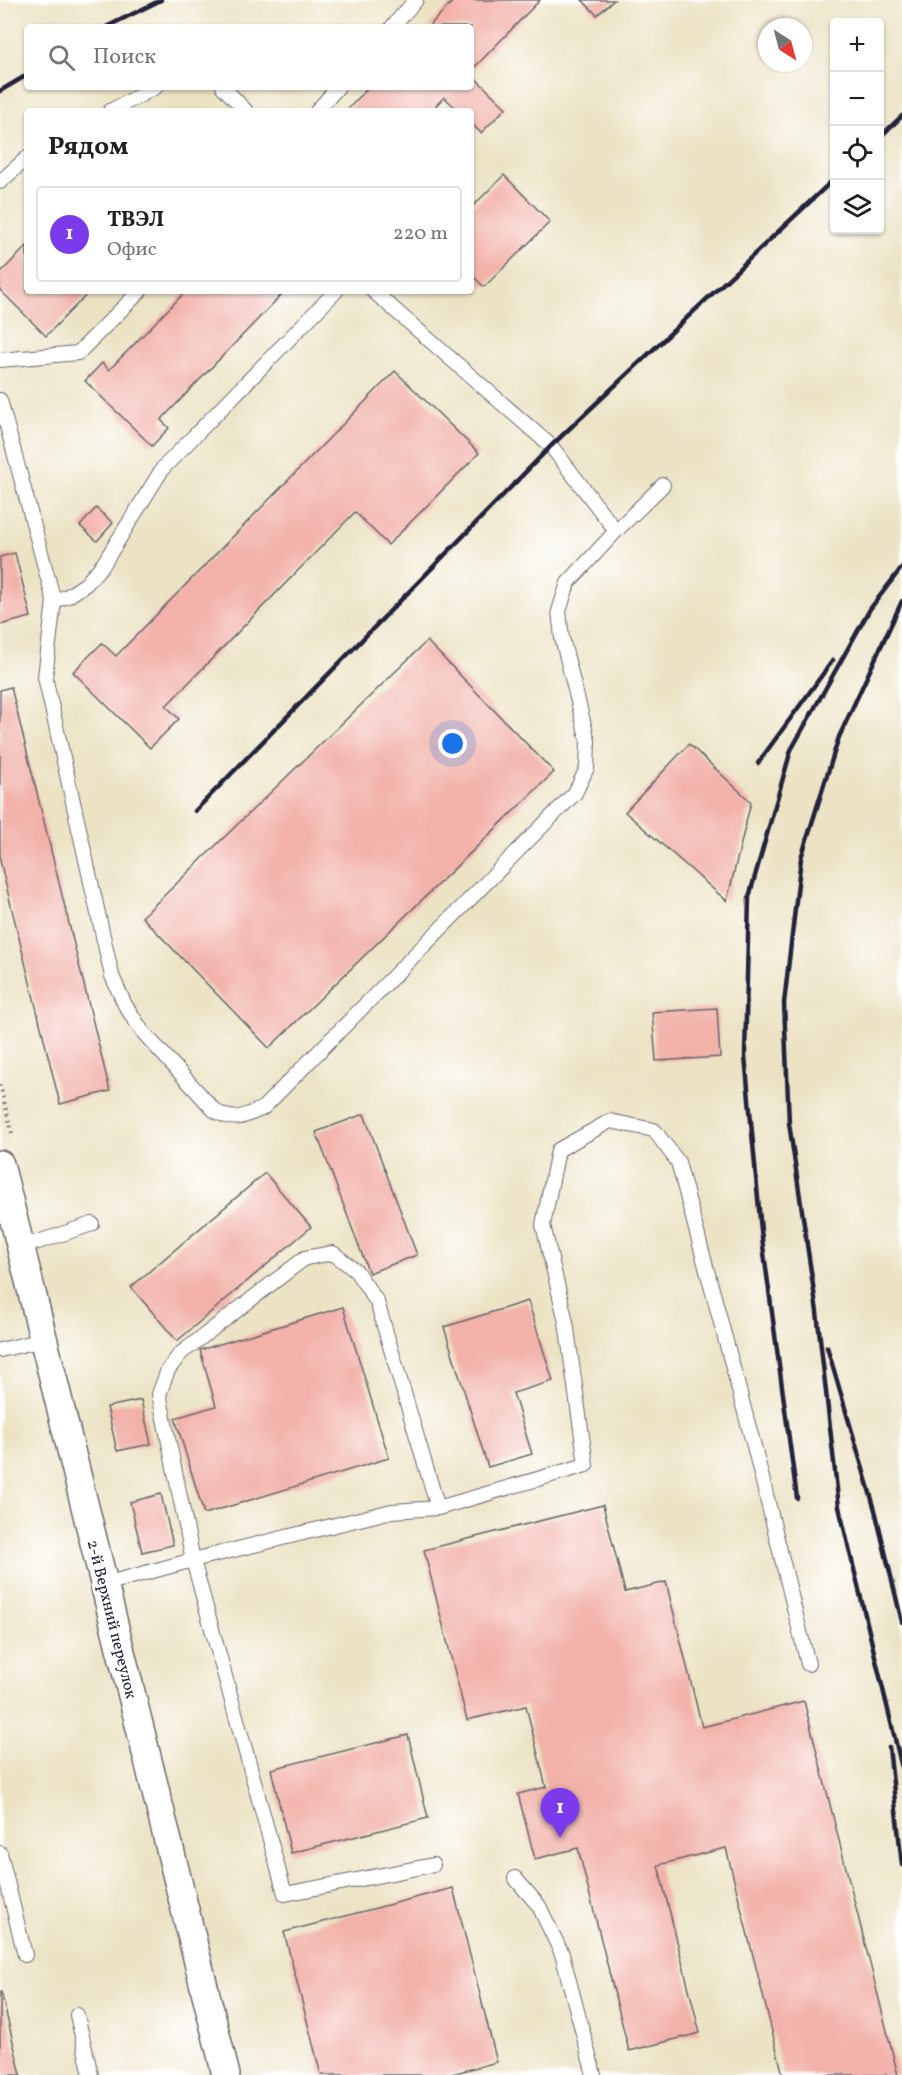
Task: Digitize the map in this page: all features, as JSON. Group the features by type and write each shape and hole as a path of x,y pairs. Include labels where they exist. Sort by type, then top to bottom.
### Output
{"street":[{"name":"2-й Верхний переулок","path":"0,1164 226,2075"}],"lane":[{"path":"395,24 416,0"},
{"path":"116,108 150,90"},
{"path":"226,90 243,108"},
{"path":"319,108 335,90"},
{"path":"0,182 24,161"},
{"path":"0,360 78,353 137,294"},
{"path":"54,601 68,596 86,584 104,563 163,468 333,294"},
{"path":"376,294 551,446 616,531"},
{"path":"0,400 54,601 45,677 112,976 124,1005 142,1031 214,1110 225,1118 243,1117 263,1108 575,793 587,768 588,741 562,638 559,611 568,583 663,485"},
{"path":"105,1584 392,1511 438,1508 586,1465 566,1322 543,1225 558,1150 610,1121 654,1130 678,1162 752,1438 808,1664"},
{"path":"20,1245 38,1242 92,1224"},
{"path":"433,1865 285,1894 193,1560 159,1394 168,1370 180,1354 305,1258 333,1253 356,1271 377,1302 438,1508"},
{"path":"0,1350 43,1340"},
{"path":"0,1853 25,1955"},
{"path":"515,1878 539,1906 562,1954 594,2075"},
{"path":"76,2015 91,2075"}],"building":[{"path":"454,0 540,0 474,68 474,24 431,24"},
{"path":"582,0 614,0 597,15"},
{"path":"474,77 506,108 481,133 474,126 474,108 456,108 444,97 434,108 349,108 366,90 474,90"},
{"path":"504,175 550,222 484,287 474,277 474,205"},
{"path":"24,249 24,294 87,294 46,336 0,290 0,273"},
{"path":"183,294 282,294 161,420 169,428 152,446 85,381 102,363 109,370"},
{"path":"395,371 479,453 388,545 355,512 166,706 179,719 150,748 73,672 102,643 116,656"},
{"path":"96,508 113,523 97,541 80,526"},
{"path":"15,553 31,617 0,625 0,557"},
{"path":"427,641 554,772 269,1048 142,917"},
{"path":"11,687 110,1091 60,1104 0,861 0,690"},
{"path":"689,744 751,802 727,901 625,812"},
{"path":"717,1008 720,1057 656,1061 652,1012"},
{"path":"364,1114 417,1255 369,1273 316,1132"},
{"path":"265,1173 311,1227 177,1341 131,1287"},
{"path":"528,1301 553,1381 513,1393 532,1454 488,1467 444,1327"},
{"path":"343,1307 389,1458 204,1514 175,1418 216,1406 200,1350"},
{"path":"141,1400 151,1444 117,1451 107,1407"},
{"path":"161,1494 173,1545 142,1552 130,1502"},
{"path":"603,1505 625,1592 666,1582 702,1727 804,1701 898,2075 783,2075 726,1848 658,1865 700,2033 629,2051 578,1848 535,1859 518,1794 546,1787 526,1706 467,1720 424,1550"},
{"path":"408,1735 428,1818 291,1853 271,1769"},
{"path":"453,1888 497,2062 448,2075 321,2075 284,1932"},
{"path":"1,1992 21,2075 0,2075"}],"railway":[{"path":"112,24 161,0"},
{"path":"0,91 24,77"},
{"path":"884,133 902,116"},
{"path":"195,811 551,446 833,180"},
{"path":"797,1498 761,1231 745,1056 749,897 791,750 870,609 902,567"},
{"path":"902,601 839,737 801,858 784,1003 789,1123 817,1312 839,1507 902,1768"},
{"path":"758,763 833,660"},
{"path":"827,1347 875,1510 902,1622"},
{"path":"889,1747 902,1865"}],"place":[{"name":"ТВЭЛ","path":"560,1838"}]}
